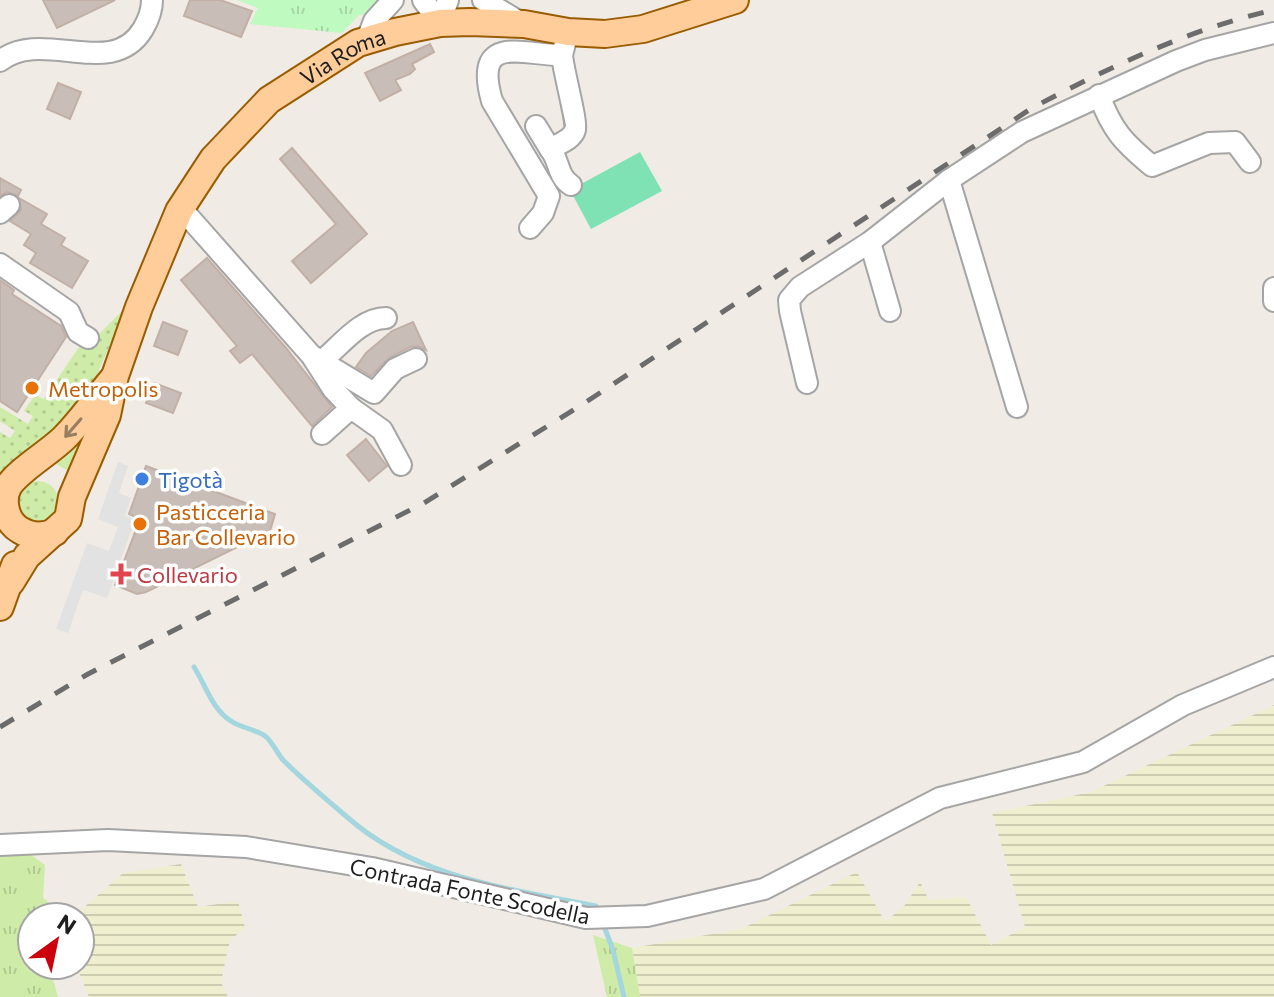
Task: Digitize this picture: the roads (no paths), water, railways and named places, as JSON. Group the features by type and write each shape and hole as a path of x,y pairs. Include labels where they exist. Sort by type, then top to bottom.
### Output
{"main road":[{"name":"Via Roma","path":"0,607 27,556 68,519 72,497 107,415 115,376 139,307 179,211 213,159 269,100 367,39 444,11 524,24 565,44 643,29 735,0"},
{"name":"Via Roma","path":"11,582 19,552 5,497 12,478 65,437 115,376"},
{"path":"12,478 37,469 50,470 64,480 72,497"},
{"path":"9,521 32,535 46,536 55,532"}],"street":[{"path":"0,61 19,50 36,47 101,54 119,50 135,43 150,17 152,0"},
{"path":"367,39 374,21 393,0"},
{"path":"423,0 444,11"},
{"path":"483,0 524,24"},
{"path":"807,383 789,300 800,287 870,242 949,180 1022,132 1205,50 1274,33"},
{"path":"530,228 543,213 549,196 492,101 487,83 489,68 492,60 501,53 565,44 575,132 550,149"},
{"path":"1099,95 1110,123 1130,149 1152,166 1209,143 1235,142 1250,162"},
{"path":"536,126 558,159 561,175 571,185"},
{"path":"949,180 1017,407"},
{"path":"179,211 188,216 317,358 333,389 351,408 382,430 401,465"},
{"path":"870,242 890,311"},
{"path":"0,264 69,312 78,332 88,338"},
{"path":"1274,288 1274,301"},
{"path":"317,358 365,324 377,318 386,318"},
{"path":"317,358 374,393 395,369 416,359"},
{"path":"322,434 351,408"},
{"name":"Contrada Fonte Scodella","path":"0,845 108,840 246,847 372,868 586,918 647,916 764,889 940,798 1083,762 1183,705 1274,667"}],"waterway":[{"path":"194,667 224,716 265,736 298,775 374,838 403,854 465,878 596,906 598,912"},
{"path":"602,921 613,950 624,997"}],"railway":[{"path":"0,727 88,674 424,503 583,404 1032,108 1150,51 1211,28 1274,10"}],"place":[{"name":"Metropolis","path":"32,388"},
{"name":"Tigotà","path":"142,479"},
{"name":"Pasticceria Bar Collevario","path":"140,524"},
{"name":"Collevario","path":"121,574"}]}
